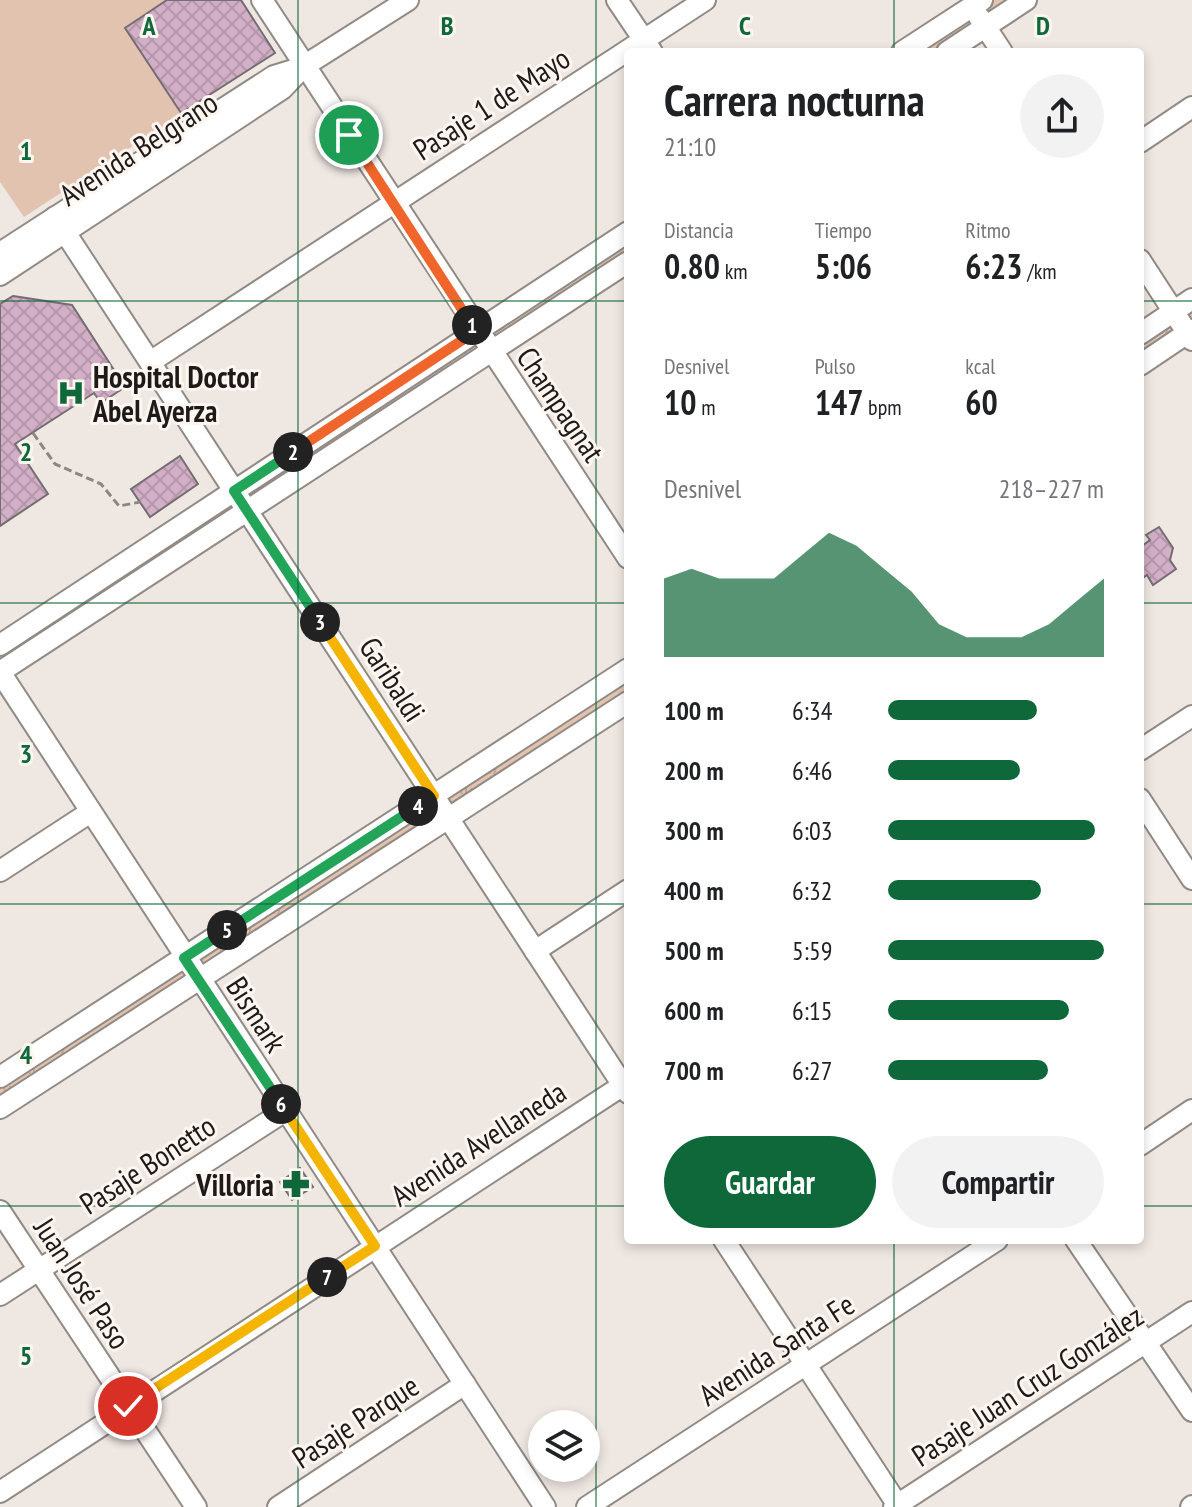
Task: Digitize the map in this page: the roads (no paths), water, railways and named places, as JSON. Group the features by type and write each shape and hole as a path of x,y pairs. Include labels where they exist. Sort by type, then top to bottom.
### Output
{"street":[{"name":"Champagnat","path":"262,0 476,331 624,552"},
{"name":"Avenida Belgrano","path":"0,253 60,224 282,89 304,66 408,0"},
{"path":"617,0 648,46"},
{"name":"Pasaje 1 de Mayo","path":"648,46 705,0"},
{"path":"953,48 1026,0"},
{"path":"908,48 974,2 985,27 999,48"},
{"name":"Pasaje 1 de Mayo","path":"150,362 394,203 624,61"},
{"path":"1144,139 1192,107"},
{"name":"Avenida Belgrano","path":"0,275 60,224"},
{"name":"Garibaldi","path":"60,224 624,1084"},
{"path":"0,645 624,235"},
{"path":"0,672 624,265"},
{"path":"1144,266 1191,334 1144,363"},
{"path":"1144,331 1192,299"},
{"name":"Bismark","path":"0,672 89,813 545,1507"},
{"path":"0,1077 624,672"},
{"path":"0,1108 624,705"},
{"path":"1144,747 1192,716"},
{"path":"1144,805 1192,879"},
{"path":"0,871 89,813"},
{"path":"535,951 624,893"},
{"name":"Avenida Avellaneda","path":"0,1492 375,1246 624,1088"},
{"path":"1144,1142 1192,1110"},
{"name":"Pasaje Bonetto","path":"0,1295 285,1111"},
{"name":"Juan José Paso","path":"0,1211 196,1507"},
{"path":"727,1244 897,1506"},
{"name":"Avenida Santa Fe","path":"587,1507 991,1244"},
{"path":"1079,1244 1192,1411"},
{"name":"Pasaje Juan Cruz González","path":"897,1506 1192,1312"},
{"name":"Pasaje Parque","path":"278,1507 465,1384"}],"place":[{"name":"Hospital Doctor Abel Ayerza","path":"71,393"},
{"name":"Villoria","path":"296,1184"}]}
